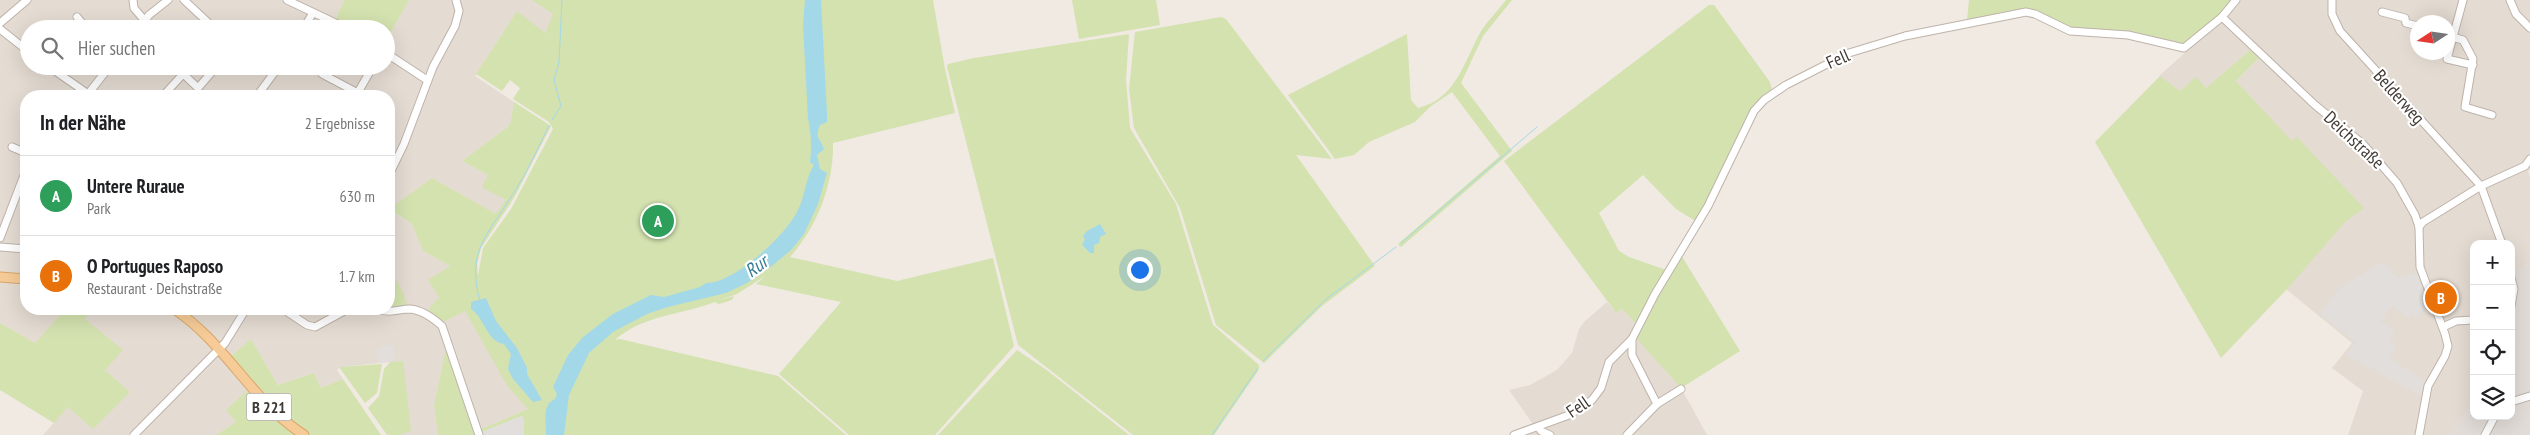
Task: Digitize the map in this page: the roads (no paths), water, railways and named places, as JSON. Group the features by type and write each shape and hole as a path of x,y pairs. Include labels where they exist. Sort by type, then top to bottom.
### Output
{"main road":[{"path":"0,277 20,279"},
{"name":"B 221","path":"182,315 221,346 267,405 304,435"}],"street":[{"path":"0,23 27,0"},
{"path":"133,0 134,8 145,20"},
{"path":"147,20 168,0"},
{"path":"184,0 205,20"},
{"path":"287,0 332,20"},
{"path":"395,163 404,144 427,80 455,26 459,11 456,0"},
{"path":"2222,17 2236,0"},
{"name":"Belderweg","path":"2332,0 2332,14 2340,31 2481,186"},
{"path":"2455,23 2463,0"},
{"path":"2510,0 2516,14 2530,28"},
{"name":"Fell","path":"1514,435 1568,415 1592,400 1601,388 1608,362 1632,339 1655,294 1712,199 1754,111 1777,91 1849,53 1887,41 2026,12 2035,14 2070,31 2128,35 2184,48 2222,17"},
{"path":"2382,12 2405,18 2406,23 2410,24"},
{"path":"309,20 313,13"},
{"name":"Deichstraße","path":"2222,17 2315,104 2364,144 2382,163 2397,183 2419,227 2420,267 2443,327 2448,346 2445,356 2428,386 2419,435"},
{"path":"0,29 20,45"},
{"path":"2455,38 2462,40 2473,59 2465,107 2492,115"},
{"path":"395,59 427,80"},
{"path":"2455,60 2473,64"},
{"path":"61,75 83,90"},
{"path":"93,90 104,75"},
{"path":"168,90 182,75"},
{"path":"184,75 198,88 209,75"},
{"path":"261,90 273,75"},
{"path":"324,75 349,90"},
{"path":"360,90 368,75"},
{"path":"12,147 20,150"},
{"path":"2419,227 2423,222 2481,186 2525,166 2529,161"},
{"path":"2481,186 2501,240"},
{"path":"0,238 20,187"},
{"path":"0,247 20,249"},
{"path":"395,311 411,309 428,315 442,326 479,435"},
{"path":"134,435 221,346 242,315"},
{"path":"292,315 307,325 315,327 337,315"},
{"path":"2443,327 2456,321 2470,320"},
{"name":"Fell","path":"1632,339 1632,355 1657,404"},
{"path":"1620,350 1632,355"},
{"path":"1627,435 1657,404 1681,389"},
{"path":"2515,401 2530,396"},
{"path":"2485,435 2493,420"},
{"path":"1538,427 1541,431 1550,435"}],"water":[{"name":"Rur","path":"805,0 821,0 827,122 820,125 818,130 818,136 824,149 817,155 820,169 827,173 818,204 804,234 792,249 772,266 747,283 726,293 647,314 613,332 589,353 569,395 564,435 546,435 546,409 557,394 553,387 568,355 583,337 613,314 651,295 664,297 730,276 770,246 797,212 814,165 810,162 811,140 803,26"},
{"path":"1100,224 1106,234 1100,237 1099,243 1094,245 1094,253 1090,253 1082,245 1085,239 1083,236 1087,231"},
{"path":"486,298 496,321 517,348 527,368 527,374 542,400 533,402 513,379 508,369 511,354 504,344 493,339 471,309 471,302"}],"waterway":[{"path":"552,120 561,106 554,80 559,62 562,0"},
{"path":"480,301 476,284 476,270 477,257 481,245 522,180 549,126"},
{"path":"1401,243 1537,127"},
{"path":"1263,361 1325,300 1396,247"},
{"path":"1212,435 1258,368"}],"place":[{"name":"Untere Ruraue","path":"658,221"},
{"name":"O Portugues Raposo","path":"2441,298"}]}
